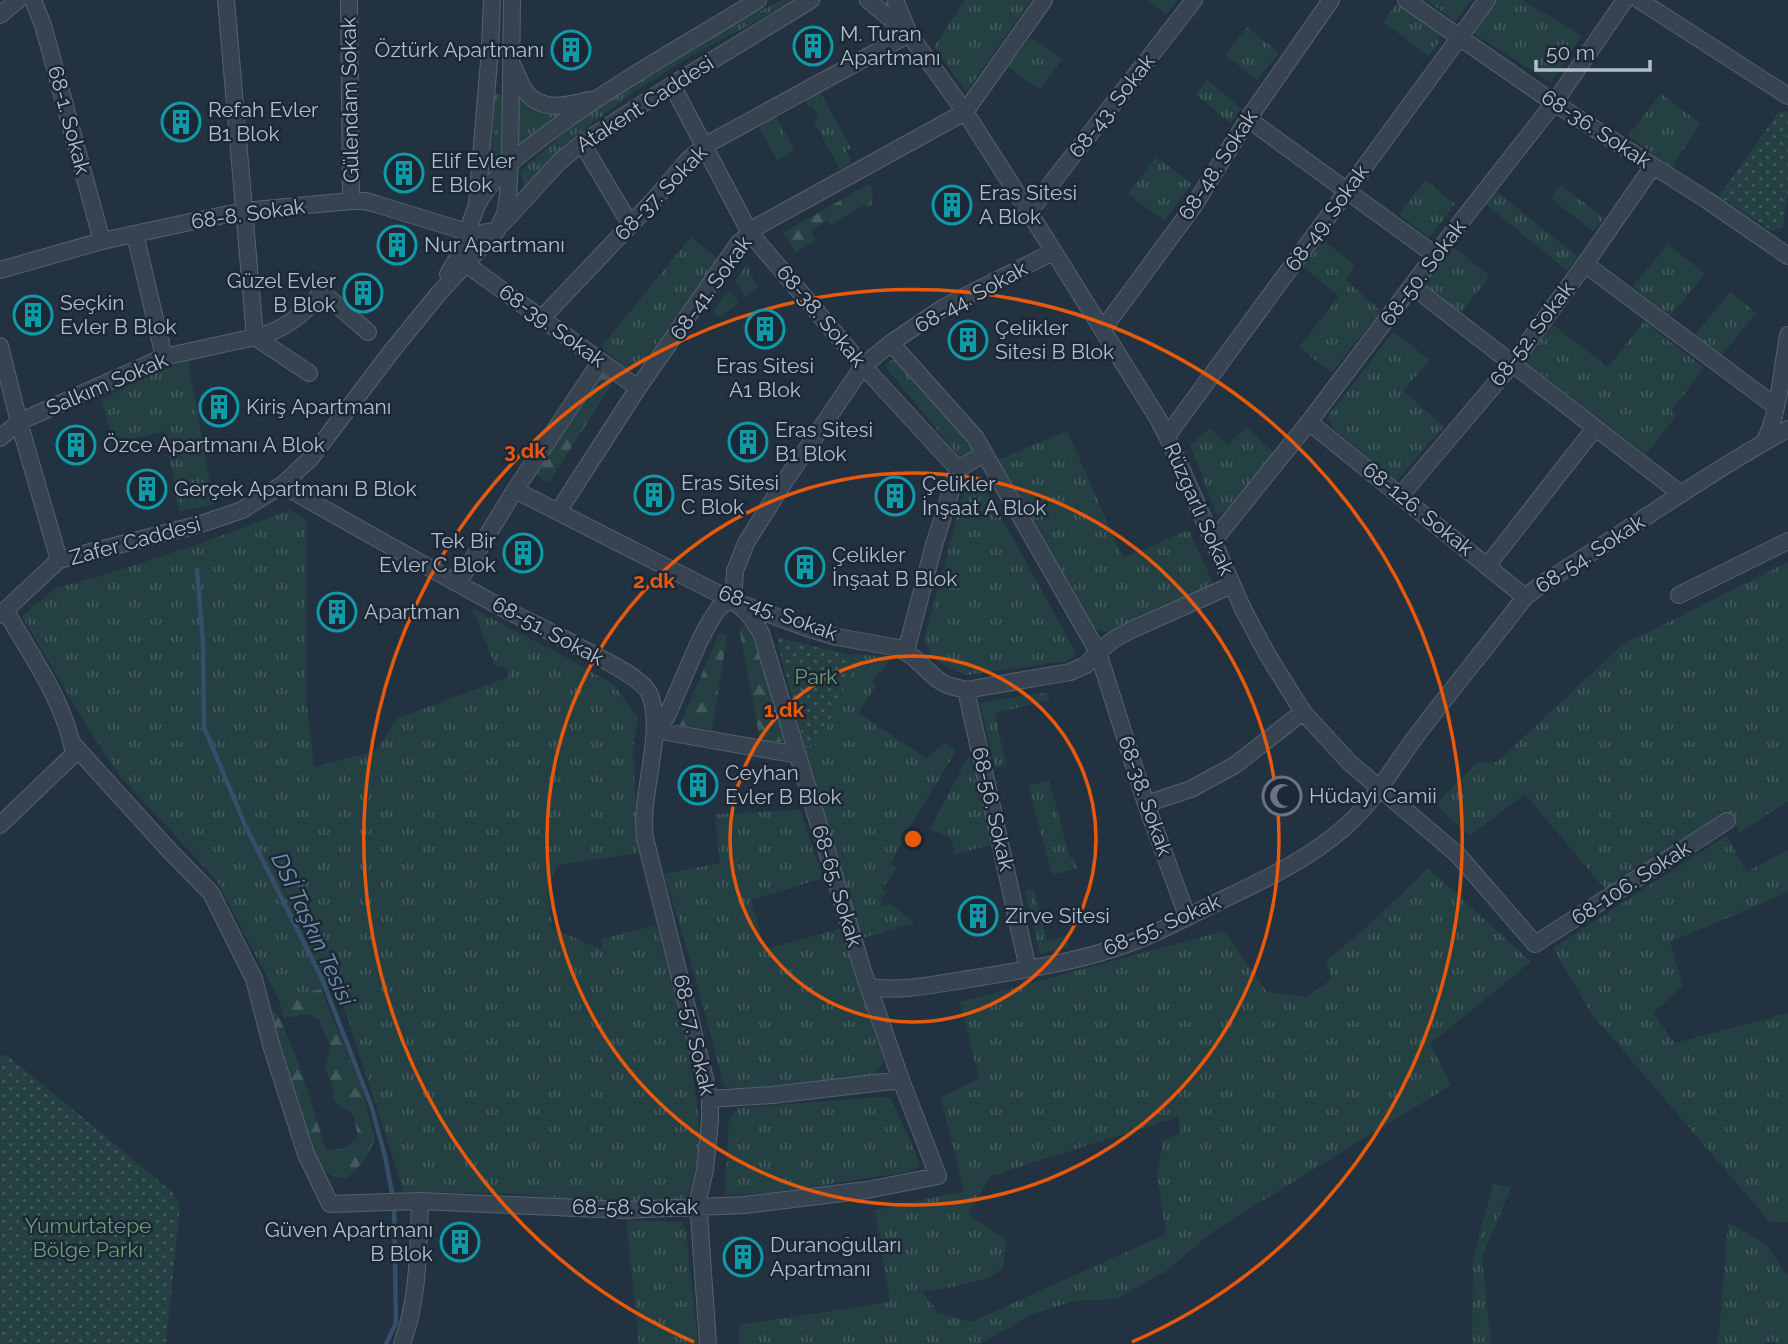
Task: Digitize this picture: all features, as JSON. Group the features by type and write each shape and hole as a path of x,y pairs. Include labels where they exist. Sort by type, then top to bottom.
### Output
{"street":[{"path":"0,15 18,0"},
{"name":"68-1. Sokak","path":"33,0 43,25 102,241"},
{"path":"226,0 255,337 309,373"},
{"name":"Gülendam Sokak","path":"349,0 351,201"},
{"path":"430,304 457,259 477,205 492,0"},
{"path":"497,230 505,214 510,162 512,0"},
{"name":"Atakent Caddesi","path":"477,205 492,182 510,162 598,97 756,0"},
{"name":"Atakent Caddesi","path":"430,304 539,183 582,143 811,0"},
{"name":"Rüzgarlı Sokak","path":"868,0 909,34"},
{"name":"Rüzgarlı Sokak","path":"895,0 909,34 965,112 1030,212 1167,436 1253,628 1303,712 1350,763 1458,855 1535,944"},
{"path":"965,112 1045,0"},
{"name":"68-43. Sokak","path":"1030,212 1194,0"},
{"name":"68-48. Sokak","path":"1103,329 1193,207 1248,119 1331,0"},
{"name":"68-36. Sokak","path":"1406,0 1554,103 1707,200 1788,256"},
{"name":"68-49. Sokak","path":"1167,436 1488,0"},
{"name":"68-50. Sokak","path":"1214,540 1309,422 1554,103 1625,0"},
{"path":"1639,0 1788,96"},
{"name":"68-37. Sokak","path":"542,318 704,146 909,34"},
{"path":"512,63 526,92 550,106 573,104 598,97"},
{"name":"68-38. Sokak","path":"672,85 750,233 863,366 958,469"},
{"name":"68-41. Sokak","path":"558,512 638,388 738,244 758,226 965,112"},
{"path":"1248,119 1435,255"},
{"path":"582,143 630,224"},
{"name":"68-52. Sokak","path":"1401,495 1512,364 1653,166"},
{"name":"68-8. Sokak","path":"0,270 102,241 244,211 351,201 365,201 467,232 478,234 497,230"},
{"path":"135,234 164,357"},
{"name":"68-44. Sokak","path":"733,601 735,571 746,543 863,366 891,343 944,307 1053,251"},
{"name":"68-39. Sokak","path":"466,264 638,388"},
{"path":"1585,264 1775,406"},
{"path":"1412,286 1681,494"},
{"name":"Salkım Sokak","path":"0,438 19,422 164,357 269,334 305,312 322,292 368,332"},
{"name":"Zafer Caddesi","path":"3,612 59,560 201,524 242,510 282,485 310,459 430,304"},
{"path":"1764,442 1775,406 1788,335"},
{"name":"68-38. Sokak","path":"891,343 975,437 1098,652 1146,804 1187,916"},
{"path":"0,346 59,560"},
{"path":"458,583 601,361"},
{"name":"68-126. Sokak","path":"1309,422 1525,597"},
{"path":"1487,566 1595,428"},
{"name":"68-54. Sokak","path":"1379,789 1418,733 1525,597 1681,494 1788,429"},
{"path":"906,651 934,545 958,469 984,454"},
{"name":"68-51. Sokak","path":"282,485 458,583 614,665 647,690 651,698 655,730"},
{"name":"68-45. Sokak","path":"516,490 733,601 837,637 892,646 906,651 937,679 966,690"},
{"path":"1679,596 1788,541"},
{"path":"966,690 1070,672 1086,665 1113,640 1131,630 1232,585"},
{"path":"655,730 667,716 709,623 718,609 733,601"},
{"name":"68-65. Sokak","path":"733,601 743,608 761,633 869,987 901,1080 939,1176"},
{"path":"0,825 73,749 61,711 41,672 3,612"},
{"name":"68-56. Sokak","path":"966,690 1028,969"},
{"path":"1146,804 1191,789 1235,765 1303,712"},
{"path":"655,730 798,755"},
{"name":"68-57. Sokak","path":"655,730 643,825 710,1098 710,1119 698,1207 708,1344"},
{"name":"68-58. Sokak","path":"73,749 211,893 254,979 272,1048 306,1154 330,1204 412,1201 624,1210 745,1205 867,1190 939,1176"},
{"name":"68-55. Sokak","path":"869,987 915,987 1028,969 1110,950 1270,877 1308,855 1363,810 1379,789"},
{"name":"68-106. Sokak","path":"1535,944 1727,821"},
{"path":"710,1098 772,1096 901,1080"},
{"path":"402,1344 414,1301 412,1201"}],"green space":[{"path":"782,0 797,0 696,53 634,92 565,144 525,187 520,172 559,137 618,93 726,28"},
{"path":"965,0 1031,0 966,92 934,47"},
{"path":"1148,0 1177,0 1166,14"},
{"path":"1427,0 1471,0 1455,21"},
{"path":"1496,0 1522,0 1582,36 1551,82 1471,32"},
{"path":"1397,3 1439,33 1439,42 1429,56 1383,22"},
{"path":"1247,27 1279,53 1257,80 1225,55"},
{"path":"1031,37 1062,60 1039,90 1008,66"},
{"path":"1207,80 1242,109 1230,123 1196,94"},
{"path":"819,90 851,148 846,151 852,162 840,169 814,122 819,118 813,106 808,107 803,98"},
{"path":"494,94 502,94 503,164 492,164"},
{"path":"1661,94 1701,124 1671,167 1628,136"},
{"path":"518,97 538,109 566,116 520,147"},
{"path":"1787,111 1788,192 1783,226 1772,231 1719,196 1779,112"},
{"path":"775,114 794,150 777,160 757,123"},
{"path":"1156,157 1192,184 1164,221 1128,194"},
{"path":"1425,180 1455,204 1429,238 1399,214"},
{"path":"869,184 873,191 871,207 862,206 831,225 827,220 810,231 816,240 796,252 783,233"},
{"path":"1561,185 1604,218 1593,231 1550,198"},
{"path":"1495,190 1578,257 1567,270 1484,203"},
{"path":"691,237 718,259 640,366 629,370 601,347"},
{"path":"1321,238 1355,266 1345,280 1381,311 1331,373 1299,347 1339,296 1301,265"},
{"path":"1668,244 1705,274 1670,316 1633,286"},
{"path":"1452,246 1490,276 1460,314 1422,285"},
{"path":"748,263 758,287 745,296 735,281"},
{"path":"729,290 739,302 720,317 713,312"},
{"path":"1730,292 1756,313 1721,356 1695,335"},
{"path":"1644,321 1704,368 1671,411 1676,416 1646,454 1525,361 1553,325 1608,367"},
{"path":"1393,332 1430,360 1403,391 1444,426 1396,482 1333,428 1328,416"},
{"path":"899,358 975,447 969,455 959,456 885,366"},
{"path":"188,361 214,504 179,511 165,431 115,443 101,400 153,372"},
{"path":"602,374 614,381 547,482 535,473"},
{"path":"1247,427 1275,454 1227,509 1217,515 1190,445 1210,428 1227,445"},
{"path":"1067,431 1123,558 1189,530 1215,588 1115,634 1091,628 998,460"},
{"path":"980,479 1075,651 1073,657 1067,661 966,675 933,658 924,640 966,483"},
{"path":"290,510 306,520 306,697 314,767 376,751 398,718 509,677 508,669 495,665 472,608 613,684 638,717 633,750 638,853 559,865 547,886 552,928 602,950 602,939 656,925 688,1050 696,1096 699,1126 697,1162 688,1197 650,1203 600,1202 519,1194 404,1192 337,986 279,1000 217,881 120,776 93,736 22,616 56,588 199,544"},
{"path":"1788,562 1788,801 1740,832 1729,812 1605,889 1525,794 1470,836 1435,804 1477,763 1497,762 1624,643"},
{"path":"739,627 748,627 790,743 760,740"},
{"path":"720,632 727,635 712,730 680,725"},
{"name":"Park","path":"779,638 846,654 851,672 819,745 805,746 778,645"},
{"path":"846,654 893,657 872,681 876,686 858,713 927,759 945,742 956,751 911,825 891,864 897,868 882,889 886,892 880,902 886,907 889,902 915,923 863,938 830,844 805,746 819,744 851,672"},
{"path":"1048,692 1049,700 995,713 1006,766 995,767 980,703"},
{"path":"969,755 991,845 956,854 950,838 930,829"},
{"path":"1049,780 1070,858 1074,858 1077,868 1052,875 1028,786"},
{"path":"800,810 823,878 751,900 765,949 840,929 884,1062 874,1075 738,1089 724,1086 664,874 720,863 715,814"},
{"path":"1727,835 1746,872 1788,850 1788,892 1670,942 1683,986 1653,1013 1675,1043 1788,1013 1788,1222 1770,1222 1591,1013 1553,948"},
{"path":"1428,868 1531,962 1430,1044 1451,1085 1215,1230 1166,1271 1116,1299 1073,1301 1031,1315 980,1344 739,1344 739,1325 890,1302 875,1210 964,1191 941,1097 979,1079 960,1002 1224,931 1267,992 1307,997 1331,979 1326,961 1368,926","holes":["1178,1117 1181,1132 1163,1141 1157,1172 1166,1234 971,1322 938,1312 922,1291 989,1278 1003,1268 1006,1240 968,1214 991,1176"]},
{"path":"1034,889 1047,941 1067,936 1069,947 1040,954 1025,891"},
{"path":"321,989 361,1086 375,1139 365,1160 346,1179 324,1173 312,1155 265,1013 276,1012 284,1028 326,1150 343,1149 358,1137 354,1116 334,1101 332,1083 325,1070 330,1045 319,1019 307,1014 284,1018 279,1000"},
{"name":"Yumurtatepe Bölge Parkı","path":"7,1055 171,1191 180,1205 166,1344 0,1344 0,1056"},
{"path":"891,1098 921,1166 907,1172 769,1193 725,1195 729,1119 737,1108"},
{"path":"1493,1184 1511,1188 1482,1257 1491,1344 1472,1344 1473,1260"},
{"path":"626,1220 681,1222 686,1231 698,1344 639,1344"},
{"path":"1728,1223 1765,1243 1788,1276 1788,1344 1777,1344 1774,1341 1758,1344 1718,1344"}],"waterway":[{"name":"DSİ Taşkın Tesisi","path":"197,570 203,643 204,727 245,825 322,979 371,1105 393,1198"},
{"name":"DSİ Taşkın Tesisi","path":"386,1344 396,1323 394,1207"}],"place":[{"name":"M. Turan Apartmanı","path":"813,46"},
{"name":"Öztürk Apartmanı","path":"571,50"},
{"name":"Refah Evler B1 Blok","path":"181,122"},
{"name":"Elif Evler E Blok","path":"404,173"},
{"name":"Eras Sitesi A Blok","path":"952,205"},
{"name":"Nur Apartmanı","path":"397,245"},
{"name":"Güzel Evler B Blok","path":"363,293"},
{"name":"Seçkin Evler B Blok","path":"33,315"},
{"name":"Eras Sitesi A1 Blok","path":"765,329"},
{"name":"Çelikler Sitesi B Blok","path":"968,340"},
{"name":"Kiriş Apartmanı","path":"219,407"},
{"name":"Eras Sitesi B1 Blok","path":"748,442"},
{"name":"Özce Apartmanı A Blok","path":"76,445"},
{"name":"Gerçek Apartmanı B Blok","path":"147,489"},
{"name":"Eras Sitesi C Blok","path":"654,495"},
{"name":"Çelikler İnşaat A Blok","path":"895,496"},
{"name":"Tek Bir Evler C Blok","path":"523,553"},
{"name":"Çelikler İnşaat B Blok","path":"805,567"},
{"name":"Apartman","path":"337,612"},
{"name":"Ceyhan Evler B Blok","path":"698,785"},
{"name":"Hüdayi Camii","path":"1282,796"},
{"name":"Zirve Sitesi","path":"978,916"},
{"name":"Güven Apartmanı B Blok","path":"460,1242"},
{"name":"Duranoğulları Apartmanı","path":"743,1257"}]}
